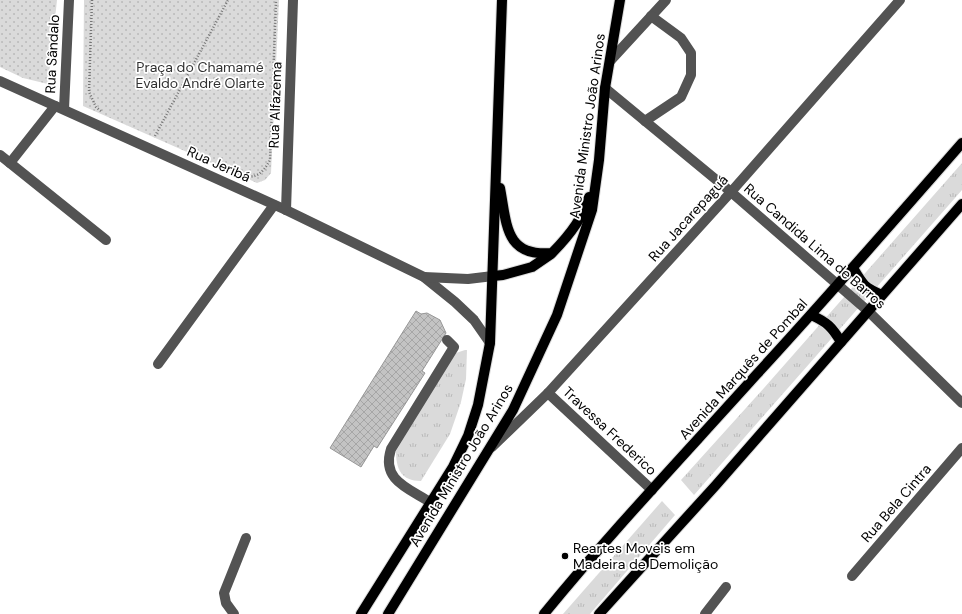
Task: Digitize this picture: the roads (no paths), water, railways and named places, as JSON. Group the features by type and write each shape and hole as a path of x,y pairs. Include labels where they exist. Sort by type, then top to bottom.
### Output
{"main road":[{"name":"Avenida Ministro João Arinos","path":"361,614 453,467 468,436 478,405 490,343 502,0"},
{"name":"Avenida Ministro João Arinos","path":"388,614 513,410 557,315 592,210 599,160 605,88 620,0"},
{"name":"Avenida Marquês de Pombal","path":"544,614 652,490 838,285 962,143"},
{"path":"493,276 503,275 532,266 552,253 568,238 586,207 599,160"},
{"path":"496,172 509,233 514,242 529,252 539,254 552,253"},
{"path":"599,614 716,485 962,204"},
{"path":"853,268 862,283 867,288 882,295"},
{"path":"811,315 833,328 841,342"}],"street":[{"name":"Rua Sândalo","path":"60,108 69,0"},
{"name":"Rua Alfazema","path":"286,210 293,0"},
{"path":"610,61 666,0"},
{"name":"Rua Jacarepaguá","path":"490,449 548,393 731,192 900,0"},
{"path":"645,121 681,97 691,75 692,53 681,38 651,16"},
{"name":"Rua Jeribá","path":"0,81 286,210 424,277"},
{"name":"Rua Candida Lima de Barros","path":"605,88 731,192 868,311 962,403"},
{"path":"10,163 60,108"},
{"path":"0,155 106,240"},
{"path":"158,364 274,205"},
{"path":"424,277 468,279 493,276"},
{"path":"424,277 455,302 474,320 490,343"},
{"path":"430,502 398,482 389,468 388,459 391,449 454,347 448,340"},
{"name":"Travessa Frederico","path":"548,393 652,490"},
{"name":"Rua Bela Cintra","path":"852,576 962,448"},
{"path":"234,614 226,603 224,593 246,538"},
{"path":"705,614 726,587"}],"place":[{"name":"Reartes Moveis em Madeira de Demolição","path":"565,556"}],"park label":[{"name":"Praça do Chamamé Evaldo André Olarte","path":"200,76"}]}
